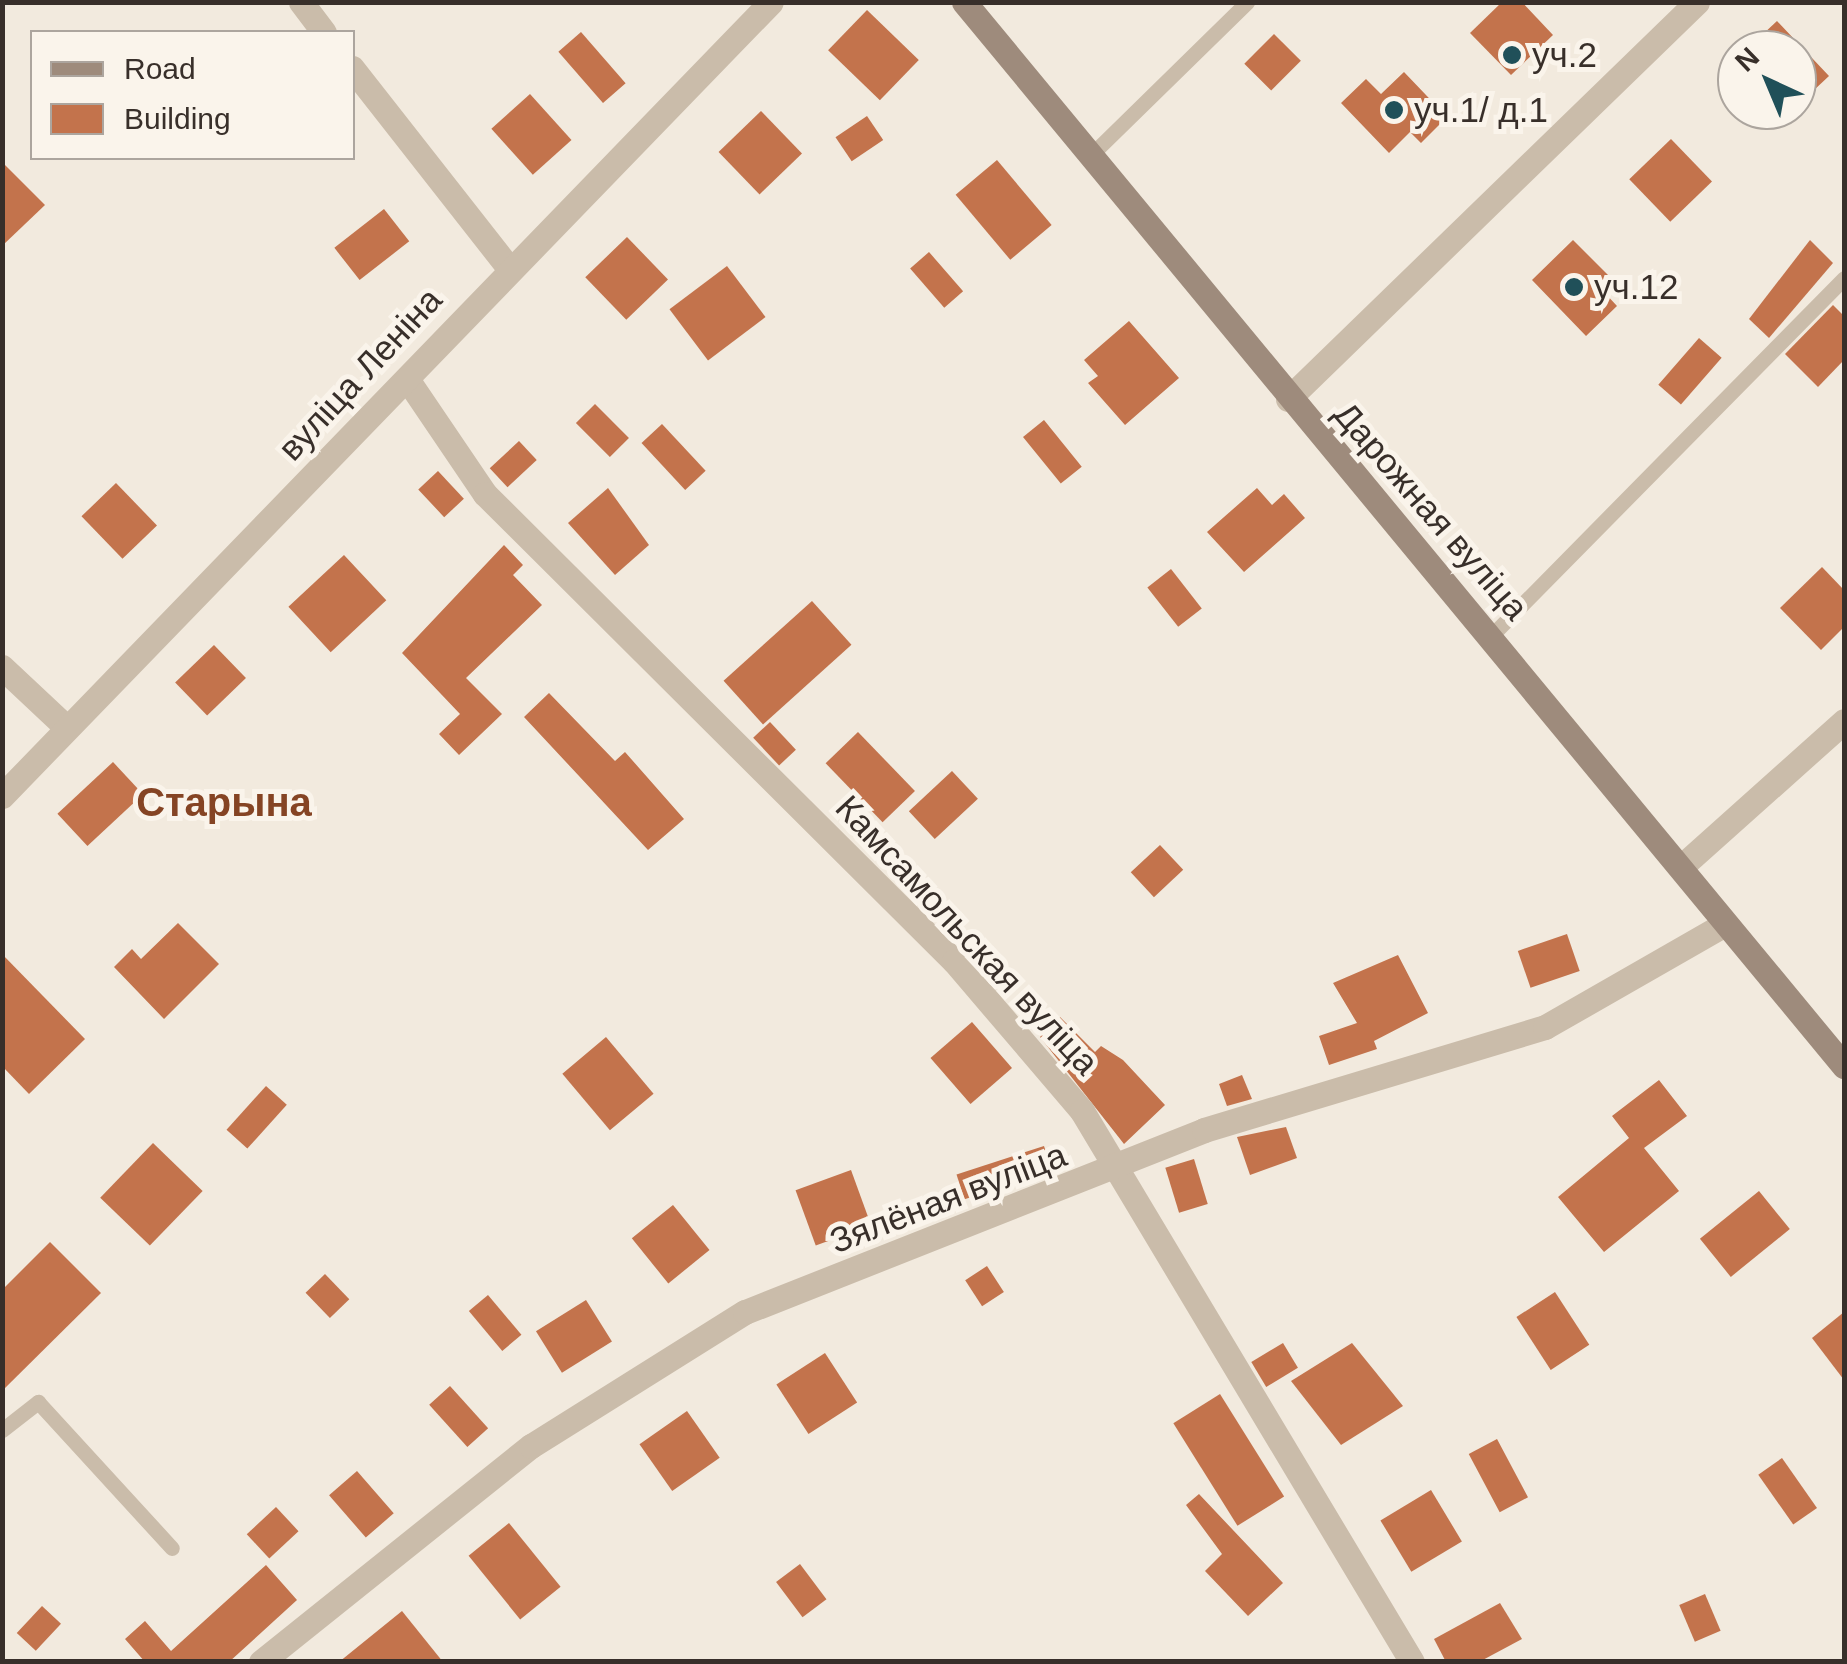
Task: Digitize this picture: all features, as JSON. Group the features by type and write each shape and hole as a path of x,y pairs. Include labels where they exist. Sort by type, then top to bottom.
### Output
{"main road":[{"name":"Дарожная вуліца","path":"964,2 1093,153 1288,399 1492,635 1844,1066"}],"street":[{"path":"301,2 322,30"},
{"name":"вуліца Леніна","path":"2,796 407,379 508,266 771,2"},
{"path":"1288,399 1696,2"},
{"path":"355,72 508,266"},
{"name":"Камсамольская вуліца","path":"407,379 485,494 954,961 1122,1170 1221,1356 1412,1662"},
{"path":"2,667 67,728"},
{"path":"1682,866 1844,721"},
{"name":"Зялёная вуліца","path":"261,1662 530,1446 646,1368 745,1312 1122,1170 1204,1130 1545,1028 1725,924"}],"lane":[{"path":"1093,153 1247,2"},
{"path":"1492,635 1844,278"},
{"path":"2,1430 38,1402 172,1548"}],"building":[{"name":"уч.2","path":"1502,2 1522,2 1553,35 1511,75 1470,33"},
{"path":"867,10 919,60 880,100 828,50"},
{"path":"1777,21 1786,30 1767,30"},
{"path":"581,32 626,83 603,103 558,52"},
{"path":"1274,34 1301,61 1271,91 1244,64"},
{"path":"1817,63 1829,76 1817,87"},
{"name":"уч.1/ д.1","path":"1404,72 1447,117 1421,143 1410,132 1389,153 1341,103 1366,79 1381,94"},
{"path":"530,94 571,140 533,175 491,129"},
{"path":"761,111 802,153 760,194 719,152"},
{"path":"867,116 883,140 852,161 835,137"},
{"path":"1671,139 1712,181 1670,222 1629,179"},
{"path":"997,160 1052,225 1010,260 956,195"},
{"path":"2,162 45,205 2,246"},
{"path":"384,209 409,241 360,280 334,248"},
{"path":"627,237 668,279 626,320 585,277"},
{"name":"уч.12","path":"1573,240 1615,282 1604,292 1617,306 1586,336 1532,280"},
{"path":"1810,240 1833,263 1769,338 1749,319"},
{"path":"929,252 963,291 944,308 910,268"},
{"path":"727,266 766,317 708,360 669,309"},
{"path":"1833,305 1844,316 1844,360 1818,387 1785,354"},
{"path":"1129,321 1179,378 1125,425 1088,383 1098,376 1084,360"},
{"path":"1699,338 1722,358 1681,404 1658,385"},
{"path":"595,404 629,438 610,457 576,423"},
{"path":"1044,420 1082,467 1061,484 1023,437"},
{"path":"662,424 706,471 685,490 642,443"},
{"path":"519,441 537,460 507,487 490,468"},
{"path":"438,471 464,499 444,517 418,489"},
{"path":"116,483 157,525 122,559 81,516"},
{"path":"608,488 649,545 615,575 568,523"},
{"path":"1257,488 1272,505 1284,494 1305,518 1244,572 1207,532"},
{"path":"504,545 523,565 513,575 542,605 466,678 502,714 459,755 439,734 460,714 402,653"},
{"path":"344,555 386,600 331,652 288,607"},
{"path":"1822,567 1844,590 1844,627 1821,650 1780,608"},
{"path":"1171,569 1202,608 1178,627 1147,587"},
{"path":"812,601 851,645 763,724 724,681"},
{"path":"214,645 246,678 207,716 175,683"},
{"path":"549,693 615,761 625,752 684,819 648,850 524,717"},
{"path":"770,722 796,750 779,765 753,738"},
{"path":"858,732 915,791 883,822 826,763"},
{"path":"113,762 143,794 87,846 57,814"},
{"path":"952,771 978,799 935,839 909,811"},
{"path":"1160,845 1183,870 1154,897 1131,872"},
{"path":"178,923 219,964 164,1019 114,967 132,949 141,959"},
{"path":"1567,934 1580,971 1531,988 1518,951"},
{"path":"2,954 85,1039 29,1094 2,1066"},
{"path":"1398,955 1428,1013 1374,1041 1377,1049 1329,1065 1319,1036 1357,1023 1333,983"},
{"path":"1060,1017 1095,1052 1101,1046 1123,1060 1165,1105 1124,1144 1040,1037"},
{"path":"972,1022 1012,1068 971,1104 930,1058"},
{"path":"606,1037 654,1094 610,1130 562,1074"},
{"path":"1242,1075 1252,1099 1227,1106 1219,1084"},
{"path":"1659,1080 1687,1116 1644,1148 1679,1191 1604,1252 1558,1197 1629,1138 1612,1116"},
{"path":"266,1086 287,1105 247,1149 227,1130"},
{"path":"1286,1127 1297,1158 1250,1175 1237,1137"},
{"path":"153,1143 203,1191 150,1246 100,1198"},
{"path":"1044,1146 1052,1171 965,1199 957,1174"},
{"path":"1194,1159 1208,1204 1179,1213 1165,1168"},
{"path":"851,1170 871,1225 816,1246 796,1190"},
{"path":"1759,1191 1790,1229 1731,1277 1700,1239"},
{"path":"673,1205 710,1250 668,1283 632,1238"},
{"path":"50,1242 101,1293 2,1391 2,1290"},
{"path":"987,1266 1004,1292 982,1306 965,1280"},
{"path":"325,1274 349,1299 330,1318 306,1293"},
{"path":"1555,1292 1589,1345 1551,1370 1516,1317"},
{"path":"488,1295 521,1335 502,1351 469,1311"},
{"path":"586,1300 612,1342 562,1373 536,1331"},
{"path":"1844,1312 1844,1380 1812,1338"},
{"path":"1283,1343 1298,1368 1266,1387 1251,1362"},
{"path":"1352,1343 1403,1406 1341,1445 1291,1381"},
{"path":"825,1353 857,1402 808,1434 776,1385"},
{"path":"450,1386 488,1428 467,1447 429,1405"},
{"path":"1220,1394 1284,1497 1237,1526 1173,1423"},
{"path":"687,1411 720,1458 672,1491 639,1444"},
{"path":"1497,1439 1528,1497 1500,1512 1469,1454"},
{"path":"1782,1458 1817,1508 1793,1525 1758,1475"},
{"path":"357,1471 394,1513 366,1538 329,1495"},
{"path":"1431,1490 1462,1541 1411,1572 1380,1520"},
{"path":"1199,1494 1283,1583 1248,1616 1205,1571 1222,1554 1186,1505"},
{"path":"276,1507 299,1531 269,1558 247,1534"},
{"path":"509,1523 561,1587 520,1619 469,1556"},
{"path":"800,1564 826,1599 803,1617 776,1582"},
{"path":"266,1565 297,1600 229,1662 145,1662 125,1639 145,1621 171,1651"},
{"path":"1705,1594 1721,1631 1695,1642 1679,1605"},
{"path":"1500,1603 1522,1639 1479,1662 1446,1662 1434,1639"},
{"path":"42,1606 61,1624 36,1651 17,1633"},
{"path":"402,1611 443,1662 339,1662"}],"place":[{"name":"уч.2","path":"1512,55"},
{"name":"уч.1/ д.1","path":"1394,110"},
{"name":"уч.12","path":"1574,287"}],"district":[{"name":"Старына","path":"224,802"}]}
